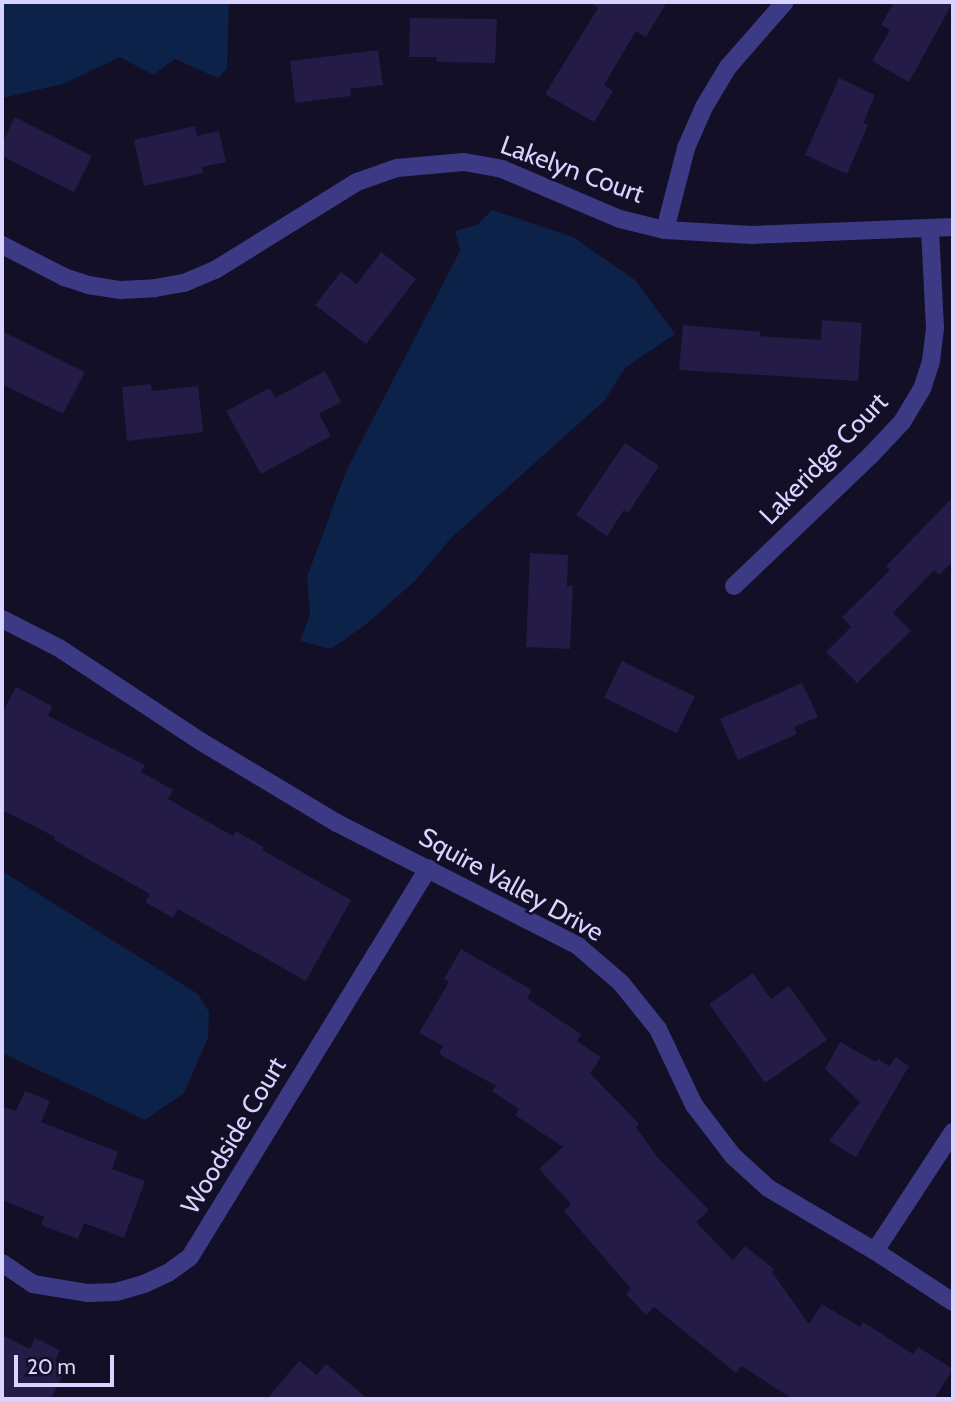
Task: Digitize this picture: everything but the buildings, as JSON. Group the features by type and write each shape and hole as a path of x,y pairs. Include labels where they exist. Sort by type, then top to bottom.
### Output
{"street":[{"path":"665,230 686,148 704,107 728,68 785,2"},
{"name":"Lakelyn Court","path":"2,245 64,277 88,285 121,290 184,283 215,270 358,182 397,168 464,162 502,169 620,219 665,230 752,235 953,228"},
{"name":"Lakeridge Court","path":"734,586 870,456 902,422 922,389 931,361 935,328 930,229"},
{"name":"Squire Valley Drive","path":"2,619 59,648 200,741 337,823 578,946 621,983 658,1029 694,1105 733,1156 768,1188 875,1251 953,1302"},
{"name":"Woodside Court","path":"2,1264 33,1284 67,1292 116,1292 168,1273 190,1257 428,868"},
{"path":"875,1251 953,1132"}],"water":[{"path":"2,2 229,2 227,68 218,78 175,59 153,75 120,57 63,84 2,98"},
{"path":"492,210 573,237 635,280 675,334 625,368 605,400 451,538 415,581 365,625 331,649 300,641 310,615 307,577 347,469 460,251 455,231 477,225"},
{"path":"2,871 198,994 209,1012 208,1038 184,1093 145,1120 2,1053"}]}
